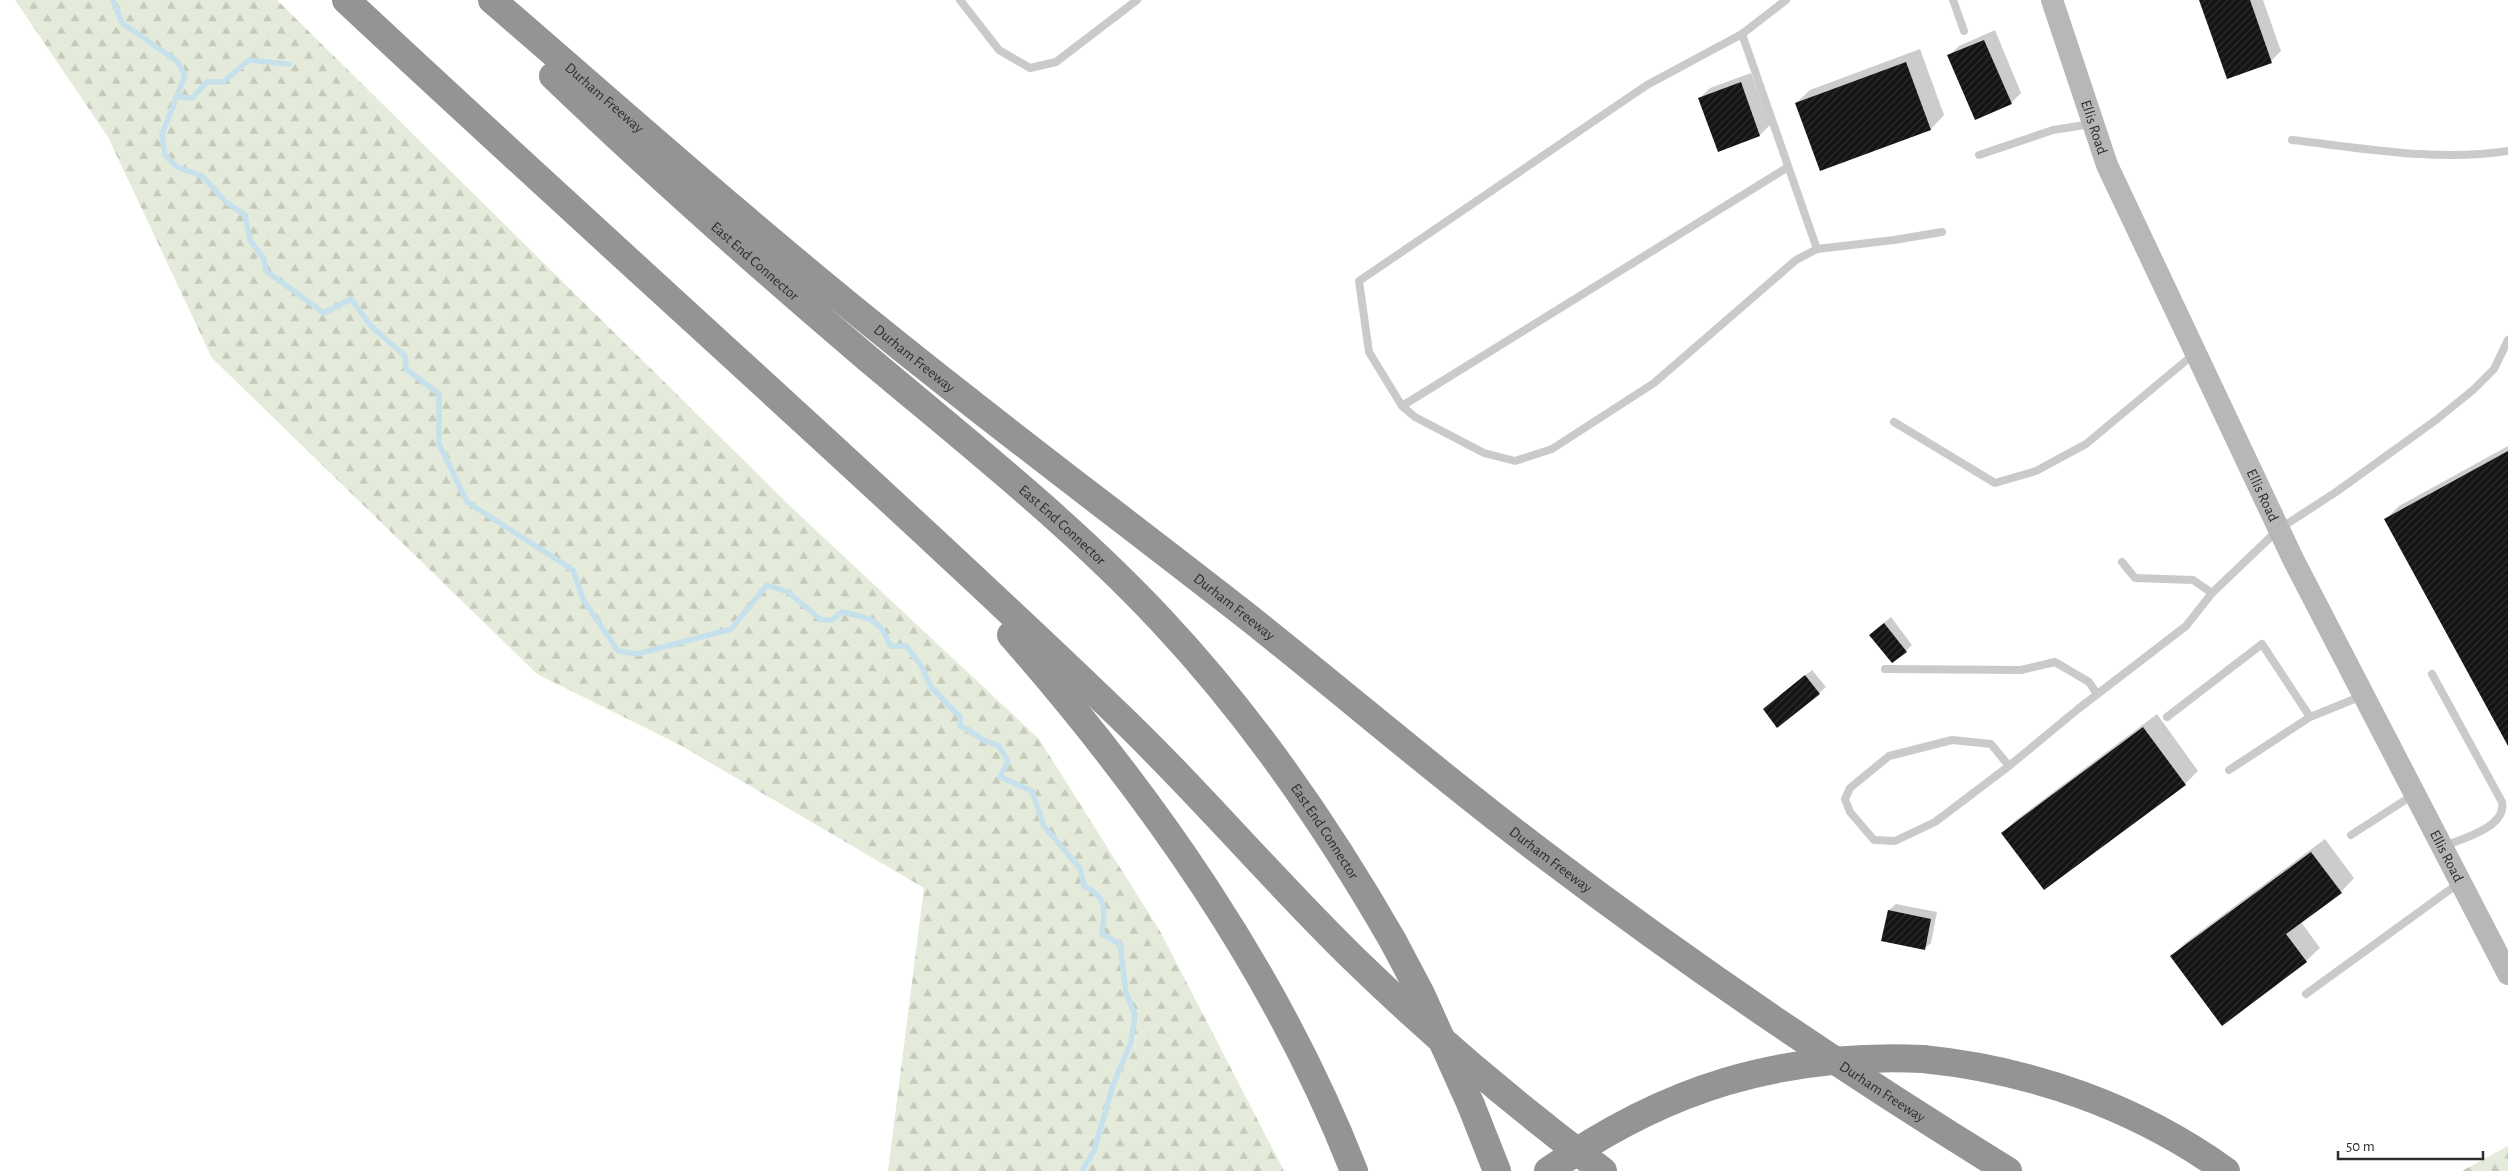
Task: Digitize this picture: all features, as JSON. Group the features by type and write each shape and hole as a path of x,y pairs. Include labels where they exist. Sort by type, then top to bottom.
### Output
{"highway":[{"path":"346,0 784,401 1110,706 1180,776 1344,950 1408,1010 1482,1075 1603,1171"},
{"name":"East End Connector","path":"474,0 731,242 1022,489 1114,572 1161,620 1207,672 1288,776 1359,882 1421,994 1471,1104 1497,1171"},
{"name":"Durham Freeway","path":"492,0 748,221 884,334 1021,444 1247,617 1541,853 1648,932 1756,1008 2008,1171"},
{"path":"913,522 1077,713 1127,776 1198,876 1232,932 1297,1048 1354,1171"},
{"path":"1548,1171 1584,1147 1647,1112 1721,1083 1763,1072 1843,1059 1923,1059 1978,1065 2012,1072 2062,1088 2128,1114 2159,1130 2226,1171"}],"main road":[{"name":"Ellis Road","path":"2052,0 2107,165 2279,529 2508,974"}],"lane":[{"path":"960,0 999,50 1030,68 1056,62 1137,0"},
{"path":"1786,0 1742,34 1647,85 1359,280 1369,352 1402,406 1415,417 1484,453 1515,461 1552,449 1654,383 1796,260 1817,249 1942,232"},
{"path":"1953,0 1964,31"},
{"path":"1742,34 1817,249"},
{"path":"1979,155 2053,130 2093,123"},
{"path":"2292,140 2426,155 2476,156 2508,151"},
{"path":"1402,406 1788,167"},
{"path":"2009,766 1991,744 1952,740 1889,756 1850,788 1845,799 1850,812 1874,840 1895,841 1934,822 2009,766 2097,694 2186,626 2212,594 2279,529 2344,486 2436,420 2473,390 2494,369 2508,340"},
{"path":"1894,422 1995,483 2036,471 2086,444 2196,352"},
{"path":"2122,562 2135,578 2193,580 2212,594"},
{"path":"2167,717 2262,644 2310,718"},
{"path":"1885,669 2021,670 2054,662 2089,682 2097,694"},
{"path":"2432,674 2504,808 2501,814 2486,829 2442,847"},
{"path":"2229,770 2310,718 2364,695"},
{"path":"2351,835 2415,794"},
{"path":"2306,994 2460,882"}],"green space":[{"path":"15,0 277,0 791,507 1039,739 1160,931 1284,1171 888,1171 924,888 680,745 537,674 212,358 108,137"},
{"path":"2508,1146 2508,1171 2462,1171"}],"building":[{"path":"2199,0 2250,0 2272,63 2227,79"},
{"path":"1984,40 2012,104 1975,120 1947,55"},
{"path":"1906,62 1931,130 1820,171 1795,103"},
{"path":"1741,82 1760,136 1718,152 1698,98"},
{"path":"2508,451 2508,746 2384,519"},
{"path":"1884,623 1907,652 1892,663 1869,635"},
{"path":"1805,675 1820,694 1777,728 1763,709"},
{"path":"2143,727 2186,785 2044,890 2001,833"},
{"path":"2311,852 2342,893 2286,934 2307,962 2222,1026 2170,956"},
{"path":"1888,910 1931,919 1925,950 1881,941"}],"waterway":[{"path":"113,0 122,23 178,62 185,76 162,134 165,155 177,167 202,176 226,202 245,215 250,240 264,259 266,271 324,313 351,299 371,326 405,356 406,369 439,394 439,444 467,502 573,570 583,599 618,651 637,654 731,629 767,585 788,592 821,620 832,620 842,612 866,618 878,625 887,637 890,646 906,646 922,667 931,687 960,717 960,726 982,739 998,745 1008,761 1000,777 1032,791 1044,826 1080,868 1084,886 1092,890 1101,900 1104,912 1102,934 1120,944 1126,992 1135,1015 1131,1042 1113,1085 1094,1151 1082,1171"},
{"path":"176,97 192,98 207,82 223,82 249,60 289,64"}]}
